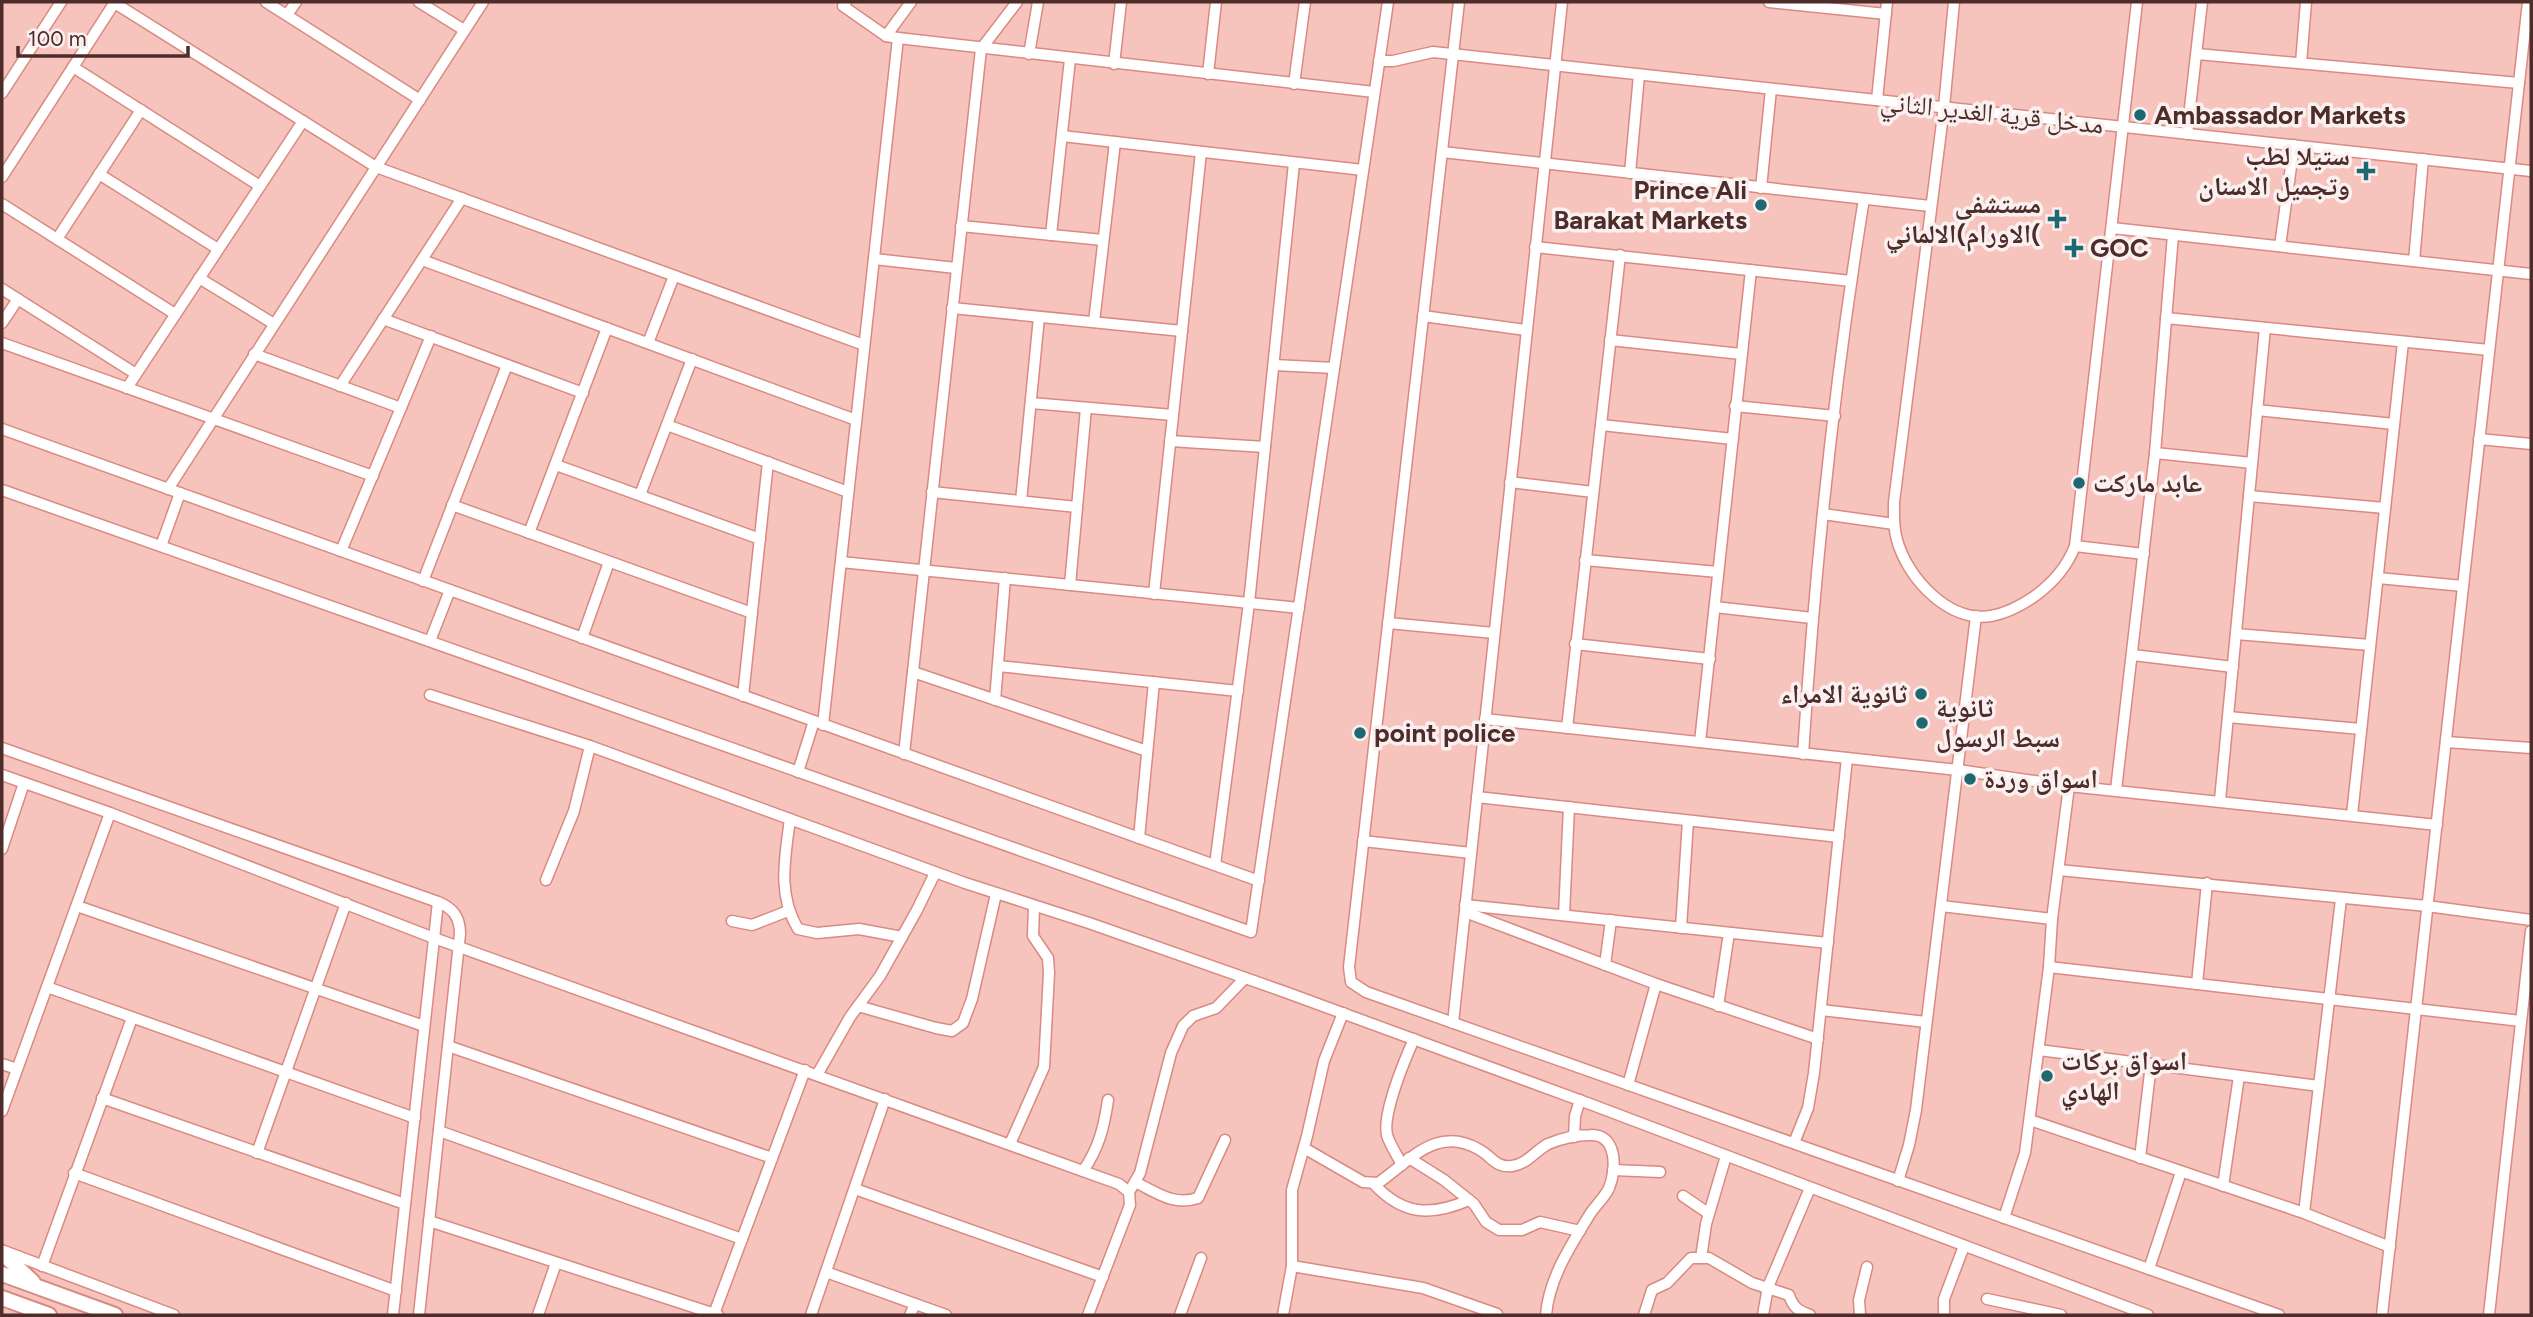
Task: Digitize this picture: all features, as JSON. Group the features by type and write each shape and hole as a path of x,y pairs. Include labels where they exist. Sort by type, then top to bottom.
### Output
{"main road":[{"path":"2,1252 32,1281 53,1293"},
{"path":"2,1275 115,1315"},
{"path":"2,1298 49,1315"},
{"path":"2,1304 19,1305"}],"street":[{"path":"2,93 61,2"},
{"path":"2,177 114,2 376,167 864,345"},
{"path":"266,2 419,100"},
{"path":"287,15 296,2"},
{"path":"419,2 464,30"},
{"path":"168,489 483,2"},
{"path":"846,2 843,6 886,36 1374,92"},
{"path":"886,36 911,2"},
{"path":"904,754 981,49 1017,2"},
{"path":"1028,54 1038,2"},
{"path":"1114,64 1121,2"},
{"path":"1208,74 1216,2"},
{"path":"1294,83 1305,2"},
{"path":"2,490 1251,932 1388,2"},
{"path":"1459,2 1363,841 1349,967 1350,982 1366,992 2279,1315"},
{"path":"1453,1023 1562,2"},
{"path":"1769,2 1885,14"},
{"path":"1877,100 1887,2"},
{"path":"1954,2 1944,107 1894,502 1894,524 1903,558 1914,575 1940,600 1976,616 1990,616 2026,602 2059,575 2069,562 2075,546 2137,2"},
{"path":"2187,134 2202,2"},
{"path":"2301,63 2306,2"},
{"path":"2382,1315 2528,2"},
{"path":"797,772 819,723 841,562 898,38"},
{"name":"مدخل قرية الغدير الثاني","path":"1379,61 1392,61 1433,52 2531,171"},
{"path":"2197,54 2519,83"},
{"path":"1052,235 1070,59"},
{"path":"73,67 261,186"},
{"path":"1630,173 1639,75"},
{"path":"1761,188 1771,89"},
{"path":"57,239 141,110"},
{"path":"127,388 303,121"},
{"path":"1062,136 1363,170"},
{"path":"1094,322 1115,142"},
{"path":"2280,246 2294,145"},
{"path":"1154,594 1201,152"},
{"path":"1442,152 1930,206"},
{"path":"2414,261 2423,159"},
{"path":"1215,865 1249,603 1294,163"},
{"path":"99,174 218,249"},
{"path":"340,386 462,198"},
{"path":"1803,754 1812,618 1823,514 1851,281 1864,199"},
{"path":"2,204 175,314"},
{"path":"961,226 1104,240"},
{"path":"2112,228 2531,274"},
{"path":"2116,790 2155,453 2173,235"},
{"path":"1535,247 1851,281"},
{"path":"1567,728 1620,255"},
{"path":"874,259 956,268"},
{"path":"422,260 856,420"},
{"path":"1700,742 1751,270"},
{"path":"648,343 674,276"},
{"path":"199,278 274,324"},
{"path":"2,289 136,374"},
{"path":"2,323 18,299"},
{"path":"952,308 1182,331"},
{"path":"1423,316 1526,330"},
{"path":"1021,501 1039,317"},
{"path":"2166,318 2489,350"},
{"path":"383,319 583,393"},
{"path":"529,533 607,328"},
{"path":"2220,800 2265,328"},
{"path":"341,551 431,336"},
{"path":"1610,340 1741,354"},
{"path":"2,342 373,476"},
{"path":"2352,815 2403,342"},
{"path":"254,354 401,408"},
{"path":"640,495 692,359"},
{"path":"423,580 507,365"},
{"path":"1274,365 1334,368"},
{"path":"1031,403 1173,415"},
{"path":"1735,406 1835,416"},
{"path":"1070,585 1086,408"},
{"path":"2257,410 2395,424"},
{"path":"667,425 848,492"},
{"path":"1601,425 1733,439"},
{"path":"2,429 1259,881"},
{"path":"2479,439 2531,444"},
{"path":"1170,441 1265,447"},
{"path":"2155,453 2252,463"},
{"path":"743,696 768,462"},
{"path":"556,465 760,539"},
{"path":"1510,482 1593,492"},
{"path":"932,492 1077,507"},
{"path":"161,546 180,493"},
{"path":"2249,496 2385,508"},
{"path":"452,505 752,613"},
{"path":"1823,514 1894,524"},
{"path":"2075,546 2144,554"},
{"path":"1585,560 1718,572"},
{"path":"582,638 610,562"},
{"path":"841,562 1299,608"},
{"path":"2378,578 2463,586"},
{"path":"995,700 1005,579"},
{"path":"429,641 450,590"},
{"path":"1715,607 1812,618"},
{"path":"1898,1181 1909,1145 1926,1022 1976,616"},
{"path":"1388,623 1494,633"},
{"path":"2236,634 2370,645"},
{"path":"1575,644 1710,659"},
{"path":"2133,655 2233,667"},
{"path":"998,666 1238,691"},
{"path":"913,672 1147,751"},
{"path":"1139,838 1154,682"},
{"path":"430,695 590,746 935,873 1343,1013 2148,1315"},
{"path":"2228,717 2361,729"},
{"path":"1485,719 2437,825"},
{"path":"2446,742 2531,748"},
{"path":"546,880 574,811 590,746"},
{"path":"2,748 438,902 455,912 460,925 419,1315"},
{"path":"1794,1143 1808,1108 1818,1039 1847,758"},
{"path":"2,775 110,813 458,946 1119,1184 1184,1203 1198,1198 1225,1140"},
{"path":"2,849 24,783"},
{"path":"2004,1218 2019,1177 2030,1120 2069,786"},
{"path":"1477,797 1839,837"},
{"path":"1564,915 1569,807"},
{"path":"2,1111 110,813"},
{"path":"790,819 783,872 784,894 798,929 817,933 859,929 902,937"},
{"path":"1682,928 1688,821"},
{"path":"1363,841 1471,853"},
{"path":"2059,870 2427,906 2531,920"},
{"path":"817,1075 880,976 935,873"},
{"path":"2197,984 2207,883"},
{"path":"859,1006 952,1031 963,1023 972,999 996,894"},
{"path":"2304,1213 2341,899"},
{"path":"393,1315 438,902"},
{"path":"257,1153 346,903"},
{"path":"77,906 424,1026"},
{"path":"1010,1144 1044,1067 1049,973 1048,958 1033,936 1034,906"},
{"path":"1941,906 2052,919"},
{"path":"1465,909 1564,915 1828,943"},
{"path":"1465,909 1656,984 1818,1039"},
{"path":"732,920 752,925 789,911"},
{"path":"1605,965 1611,920"},
{"path":"2489,1315 2531,931"},
{"path":"1718,1006 1729,933"},
{"path":"2049,967 2521,1021"},
{"path":"1088,1315 1130,1205 1132,1187 1140,1174 1171,1053 1183,1026 1193,1016 1216,1008 1245,978"},
{"path":"1628,1085 1656,984"},
{"path":"47,987 415,1118"},
{"path":"1821,1010 1926,1022"},
{"path":"1283,1315 1292,1266 1292,1190 1324,1060 1343,1013"},
{"path":"43,1266 74,1173 132,1017"},
{"path":"1414,1039 1401,1068 1389,1112 1387,1133 1405,1161 1444,1180 1469,1200 1486,1222 1499,1230 1522,1230 1540,1222 1580,1231"},
{"path":"448,1046 772,1158"},
{"path":"2039,1050 2319,1086"},
{"path":"2,1064 17,1069"},
{"path":"2140,1158 2151,1064"},
{"path":"429,1221 716,1315 805,1070"},
{"path":"2223,1186 2239,1076"},
{"path":"102,1098 405,1204"},
{"path":"811,1315 885,1099"},
{"path":"1083,1171 1104,1133 1108,1100"},
{"path":"1574,1137 1575,1116 1580,1101"},
{"path":"2030,1120 2304,1213 2390,1247"},
{"path":"439,1131 742,1239"},
{"path":"1304,1148 1363,1182 1378,1183 1415,1153 1444,1141 1464,1143 1482,1151 1498,1164 1510,1166 1523,1163 1548,1144 1574,1137 1591,1134 1610,1142 1613,1170 1609,1189 1580,1231 1556,1273 1546,1315"},
{"path":"1702,1258 1708,1213 1726,1156"},
{"path":"1613,1170 1660,1172"},
{"path":"2149,1269 2181,1172"},
{"path":"74,1173 396,1291"},
{"path":"1373,1183 1385,1197 1410,1209 1448,1209 1469,1200"},
{"path":"1763,1315 1768,1287 1810,1188"},
{"path":"855,1189 1103,1277"},
{"path":"1683,1196 1708,1213"},
{"path":"1944,1315 1944,1300 1964,1246"},
{"path":"2,1252 174,1315"},
{"path":"1180,1315 1200,1258"},
{"path":"1644,1315 1653,1290 1667,1283 1691,1258 1709,1258 1752,1283 1788,1295 1792,1305 1800,1312 1810,1315"},
{"path":"538,1315 556,1263"},
{"path":"1292,1266 1423,1287 1497,1314"},
{"path":"1848,1315 1860,1312 1859,1300 1867,1267"},
{"path":"826,1272 946,1315"},
{"path":"1987,1299 2061,1315"},
{"path":"910,1315 915,1304"}],"place":[{"name":"Ambassador Markets","path":"2140,115"},
{"name":"ستيلا لطب وتجميل الاسنان","path":"2366,171"},
{"name":"Prince Ali Barakat Markets","path":"1761,205"},
{"name":"مستشفى الاورام)الالماني(","path":"2057,219"},
{"name":"GOC","path":"2074,248"},
{"name":"عابد ماركت","path":"2079,483"},
{"name":"ثانوية الامراء","path":"1921,694"},
{"name":"ثانوية سبط الرسول","path":"1922,723"},
{"name":"point police","path":"1360,733"},
{"name":"اسواق وردة","path":"1970,779"},
{"name":"اسواق بركات الهادي","path":"2047,1076"}]}
